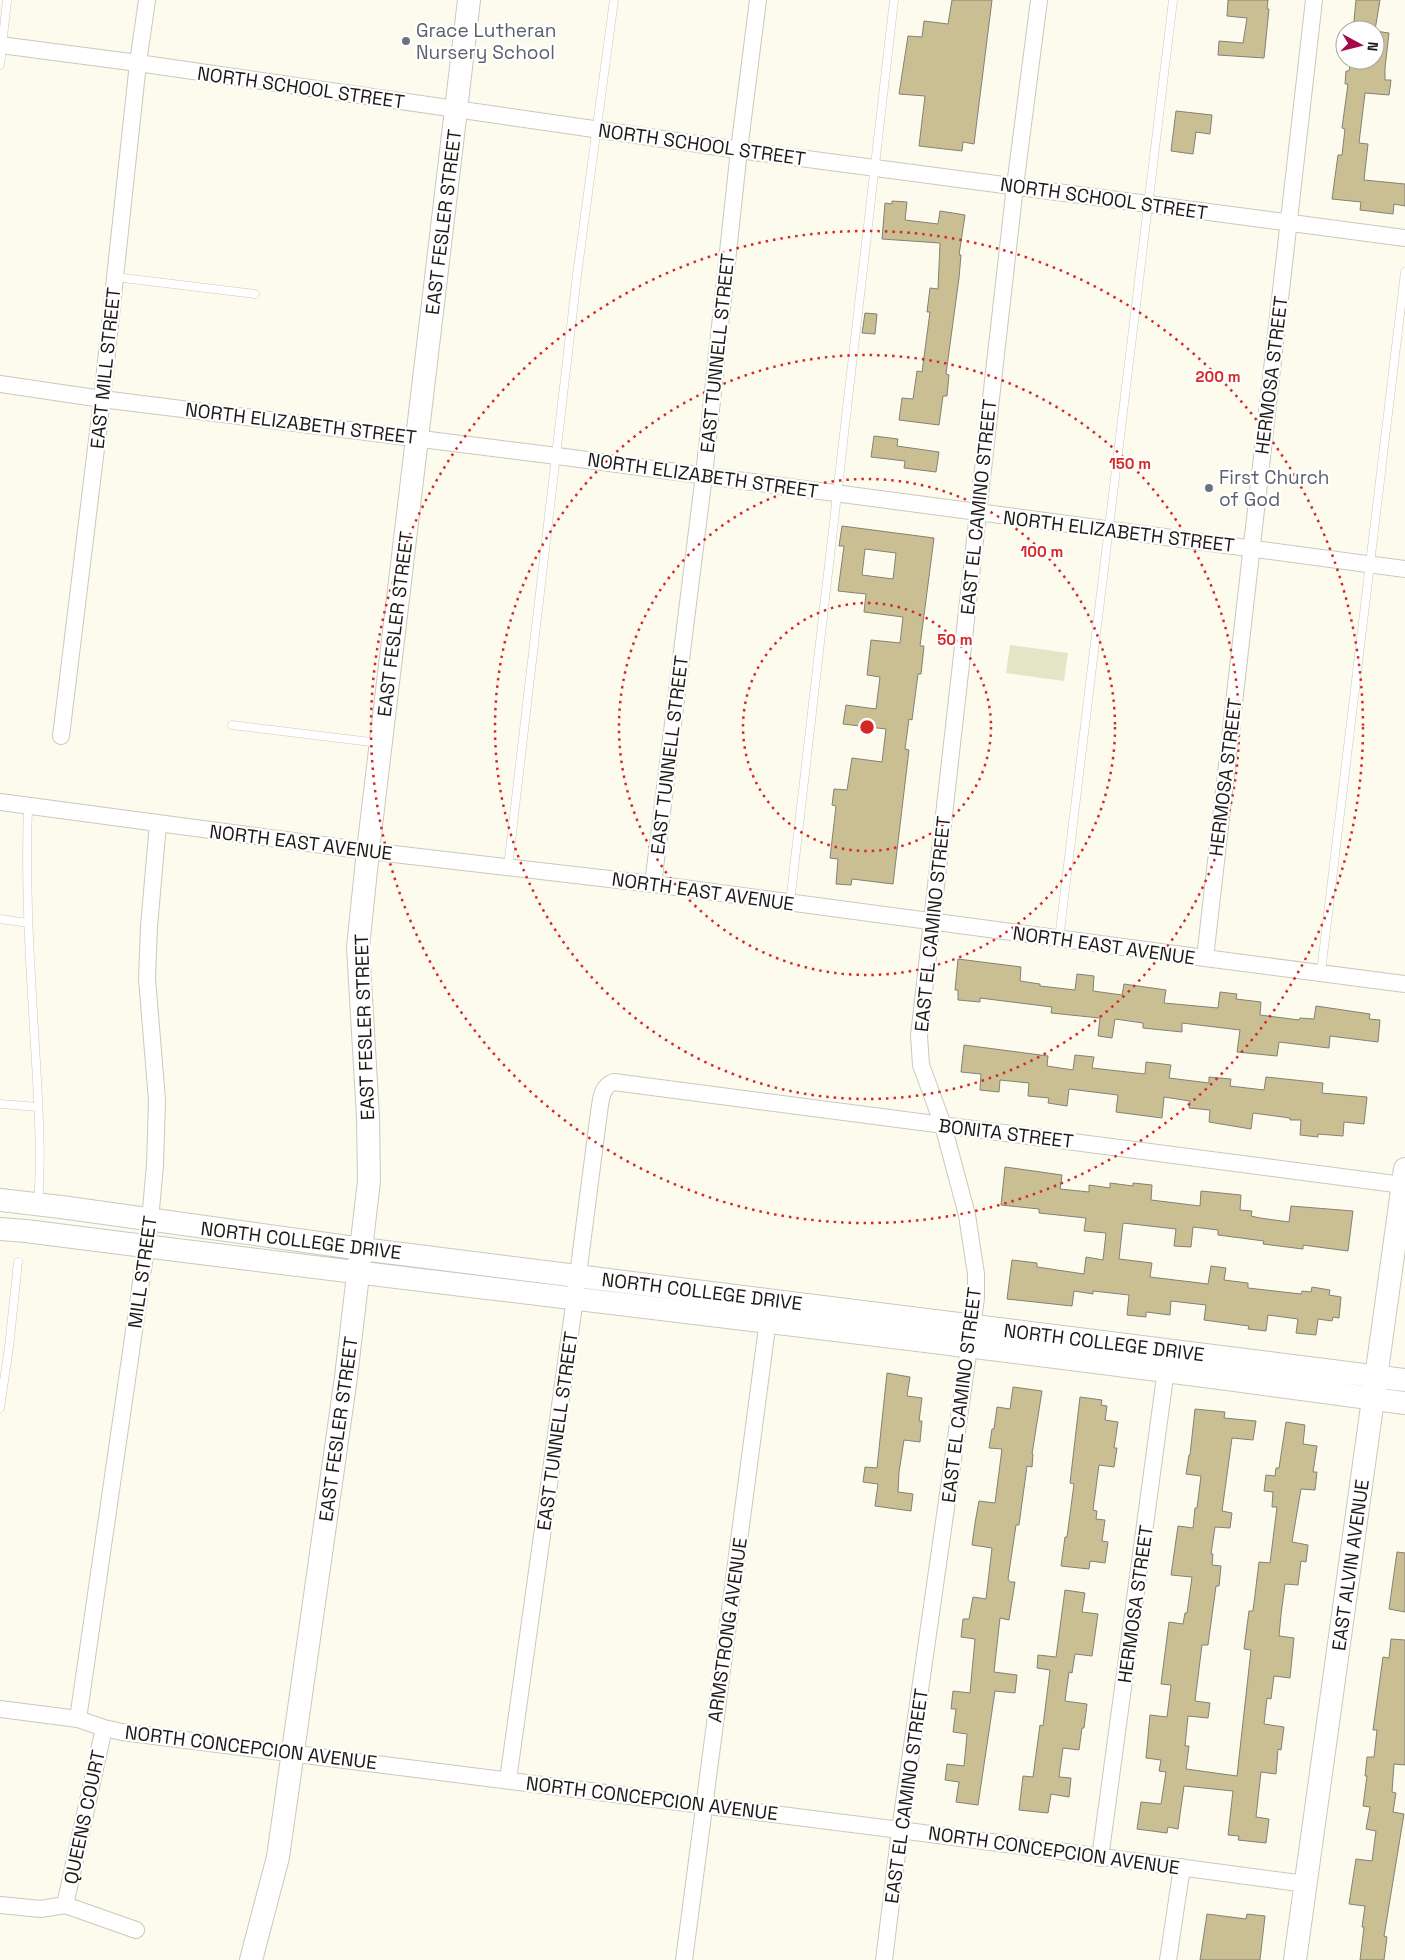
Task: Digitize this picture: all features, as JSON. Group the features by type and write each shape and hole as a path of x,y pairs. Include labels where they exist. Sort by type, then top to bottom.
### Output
{"street":[{"name":"EAST MILL STREET","path":"61,736 102,398 138,63 147,0"},
{"name":"EAST FESLER STREET","path":"254,1960 278,1857 291,1752 346,1377 362,1248 369,1181 368,1126 358,947 469,0"},
{"name":"EAST TUNNELL STREET","path":"652,884 704,475 739,150 758,0"},
{"name":"EAST EL CAMINO STREET","path":"884,1960 900,1830 976,1298 976,1274 967,1215 943,1125 922,1065 919,1036 1014,186 1039,0"},
{"name":"HERMOSA STREET","path":"1204,958 1314,0"},
{"name":"NORTH SCHOOL STREET","path":"1,45 739,150 1405,238"},
{"name":"NORTH ELIZABETH STREET","path":"0,384 704,475 1405,570"},
{"name":"NORTH EAST AVENUE","path":"0,802 368,851 652,884 1405,984"},
{"name":"MILL STREET","path":"78,1719 150,1220 155,1164 157,1100 147,979 148,935 158,824"},
{"name":"BONITA STREET","path":"609,1084 614,1082 943,1125 1404,1177"},
{"name":"EAST TUNNELL STREET","path":"508,1780 575,1298 598,1112 602,1093 609,1084"},
{"name":"EAST ALVIN AVENUE","path":"1296,1960 1404,1177"},
{"name":"NORTH COLLEGE DRIVE","path":"0,1200 578,1275 769,1310 1168,1360 1376,1376 1405,1380"},
{"name":"NORTH COLLEGE DRIVE","path":"0,1229 26,1230 359,1273 575,1298 769,1310"},
{"name":"ARMSTRONG AVENUE","path":"684,1960 769,1310"},
{"name":"HERMOSA STREET","path":"1100,1858 1168,1360"},
{"name":"NORTH COLLEGE DRIVE","path":"1168,1360 1405,1403"},
{"name":"NORTH CONCEPCION AVENUE","path":"0,1709 78,1719 104,1728 704,1804 1306,1884"},
{"name":"QUEENS COURT","path":"65,1905 104,1728"},
{"path":"1168,1960 1182,1867"},
{"path":"0,1905 41,1909 65,1905 136,1930"}],"lane":[{"path":"0,65 8,0"},
{"path":"508,867 577,275 614,0"},
{"path":"790,902 894,0"},
{"path":"1059,939 1173,0"},
{"path":"1321,972 1405,272"},
{"path":"115,277 255,294"},
{"path":"232,725 381,744"},
{"path":"28,806 26,842 28,923 40,1130 38,1204"},
{"path":"0,919 28,923"},
{"path":"0,1104 38,1107"},
{"path":"0,1408 18,1262"},
{"path":"0,1346 9,1347"}],"green space":[{"path":"1010,645 1068,653 1064,681 1006,673"}],"building":[{"path":"952,0 992,0 974,144 963,142 962,151 919,146 925,96 899,94 908,36 922,37 924,21 948,24"},
{"path":"1228,0 1268,0 1267,9 1269,9 1264,58 1218,55 1219,41 1243,43 1247,18 1227,16"},
{"path":"1356,0 1380,0 1377,20 1354,20"},
{"path":"1385,32 1389,33 1385,68"},
{"path":"1385,70 1385,80 1391,80 1389,95 1365,93 1359,143 1368,144 1364,180 1405,184 1405,206 1394,204 1393,214 1360,210 1361,202 1332,199 1338,155 1342,155 1345,129 1342,128 1348,84 1345,84 1346,71"},
{"path":"1176,111 1212,115 1210,134 1196,132 1193,154 1171,151"},
{"path":"892,201 907,202 905,220 938,224 940,211 965,215 959,255 961,255 959,278 946,374 949,375 947,396 943,396 939,425 899,420 902,398 913,399 917,371 922,372 930,312 927,312 930,288 938,289 940,243 882,239 885,203 892,204"},
{"path":"865,313 877,314 875,334 862,333"},
{"path":"874,436 898,439 897,446 939,452 936,472 904,468 905,461 871,457"},
{"path":"842,526 934,538 920,646 924,646 921,674 918,674 912,720 909,719 905,749 909,750 893,884 852,879 851,885 836,884 838,859 830,858 836,806 832,805 834,789 847,790 852,758 882,762 886,729 843,724 846,705 876,709 880,677 867,675 871,640 900,643 903,617 864,612 866,594 838,591 844,546 839,546","holes":["865,549 896,553 893,579 862,575"]},
{"path":"958,959 1021,967 1020,981 1040,984 1040,986 1075,990 1077,974 1094,976 1093,991 1122,995 1124,984 1166,990 1164,1003 1218,1008 1220,992 1237,994 1236,999 1261,1002 1260,1015 1299,1020 1300,1018 1314,1019 1316,1006 1370,1014 1369,1019 1380,1020 1378,1042 1330,1036 1329,1048 1279,1042 1277,1056 1237,1052 1240,1030 1182,1023 1182,1032 1143,1028 1143,1023 1115,1019 1112,1038 1098,1036 1100,1018 1051,1013 1052,1007 980,998 980,1002 958,1000 958,990 955,990"},
{"path":"964,1045 1048,1056 1047,1066 1073,1070 1075,1055 1094,1057 1092,1068 1145,1074 1146,1062 1171,1065 1169,1078 1209,1083 1209,1077 1231,1079 1230,1086 1264,1090 1266,1077 1323,1083 1322,1093 1367,1097 1364,1124 1344,1122 1343,1136 1318,1134 1318,1137 1300,1135 1301,1120 1290,1120 1290,1118 1253,1113 1251,1129 1209,1122 1210,1110 1189,1108 1190,1101 1164,1097 1162,1118 1116,1112 1118,1095 1069,1089 1067,1106 1048,1103 1049,1098 1028,1096 1029,1083 1000,1080 999,1092 980,1090 981,1074 961,1072"},
{"path":"1005,1167 1062,1175 1060,1189 1089,1192 1089,1185 1110,1188 1110,1183 1133,1186 1133,1183 1152,1185 1151,1200 1200,1206 1201,1191 1241,1195 1240,1210 1252,1211 1251,1216 1289,1222 1291,1206 1353,1211 1348,1251 1303,1245 1303,1249 1263,1244 1264,1241 1218,1235 1218,1230 1193,1227 1191,1247 1174,1246 1176,1229 1123,1223 1119,1259 1152,1263 1150,1277 1208,1284 1211,1266 1226,1268 1224,1280 1248,1283 1248,1288 1301,1294 1302,1291 1311,1292 1312,1287 1330,1290 1329,1295 1341,1297 1339,1318 1333,1317 1332,1321 1318,1319 1316,1335 1296,1333 1298,1319 1268,1315 1266,1331 1248,1329 1249,1326 1204,1320 1206,1305 1171,1301 1170,1315 1146,1312 1146,1317 1127,1315 1129,1295 1093,1291 1093,1294 1074,1291 1072,1306 1007,1299 1012,1260 1037,1263 1037,1267 1084,1274 1086,1257 1103,1260 1106,1233 1084,1231 1086,1218 1039,1213 1039,1209 1001,1205"},
{"path":"887,1373 910,1377 907,1396 922,1398 919,1421 922,1421 920,1442 904,1440 899,1472 898,1492 913,1494 911,1511 875,1506 878,1484 863,1482 865,1467 877,1468"},
{"path":"1013,1387 1042,1391 1032,1454 1032,1467 1027,1466 1019,1525 1016,1525 1008,1579 1010,1582 1015,1582 1009,1620 1000,1618 994,1672 1017,1675 1015,1693 995,1691 978,1805 956,1802 959,1782 945,1780 947,1764 964,1766 967,1734 953,1732 956,1709 951,1709 953,1691 970,1693 975,1639 961,1637 963,1619 969,1619 973,1597 986,1599 992,1548 972,1545 975,1523 979,1501 995,1503 1002,1449 989,1448 997,1407 1010,1409"},
{"path":"1080,1397 1102,1400 1101,1405 1107,1406 1105,1420 1118,1422 1114,1448 1117,1448 1114,1467 1099,1465 1093,1510 1097,1511 1096,1519 1105,1520 1102,1541 1108,1542 1105,1563 1090,1561 1089,1569 1061,1566 1074,1484 1070,1483"},
{"path":"1195,1409 1225,1412 1224,1418 1256,1421 1253,1440 1232,1438 1222,1511 1232,1513 1230,1528 1215,1527 1211,1554 1213,1554 1212,1565 1221,1566 1219,1586 1216,1586 1208,1645 1202,1645 1195,1701 1210,1703 1208,1718 1188,1716 1185,1746 1189,1746 1186,1769 1237,1776 1251,1650 1244,1649 1249,1611 1253,1611 1259,1562 1270,1563 1277,1507 1272,1507 1273,1492 1264,1491 1266,1475 1275,1476 1276,1468 1279,1468 1286,1422 1305,1425 1303,1444 1317,1446 1313,1472 1317,1472 1315,1490 1301,1489 1292,1542 1308,1545 1306,1562 1301,1561 1298,1585 1285,1584 1281,1615 1279,1636 1294,1638 1290,1678 1274,1676 1271,1699 1267,1698 1264,1724 1284,1727 1281,1750 1278,1749 1276,1774 1261,1772 1256,1817 1269,1819 1266,1843 1238,1840 1239,1836 1228,1835 1233,1791 1184,1786 1178,1829 1168,1827 1167,1833 1137,1829 1141,1802 1161,1804 1166,1772 1159,1771 1161,1760 1146,1758 1150,1715 1167,1717 1171,1685 1161,1684 1169,1622 1183,1624 1185,1613 1187,1613 1192,1577 1171,1575 1178,1526 1193,1528 1195,1508 1197,1508 1201,1476 1186,1474"},
{"path":"1397,1552 1405,1553 1405,1612 1389,1609"},
{"path":"1065,1590 1085,1593 1082,1612 1098,1614 1092,1656 1075,1654 1072,1673 1069,1672 1065,1701 1087,1704 1084,1728 1082,1728 1079,1750 1063,1748 1059,1777 1071,1778 1069,1797 1051,1794 1048,1813 1019,1810 1023,1776 1033,1777 1040,1725 1043,1726 1050,1670 1037,1668 1038,1655 1056,1657"},
{"path":"1391,1639 1405,1640 1405,1765 1394,1764 1392,1792 1396,1793 1393,1812 1404,1814 1384,1936 1387,1937 1384,1960 1360,1960 1365,1906 1349,1904 1356,1859 1372,1861 1376,1831 1366,1829 1370,1807 1363,1806 1367,1776 1365,1776 1367,1757 1374,1757 1377,1730 1373,1730 1383,1657 1389,1658"},
{"path":"1207,1914 1246,1919 1247,1914 1265,1916 1260,1960 1200,1960"}],"place":[{"name":"Grace Lutheran Nursery School","path":"406,41"},
{"name":"First Church of God","path":"1209,488"}]}
